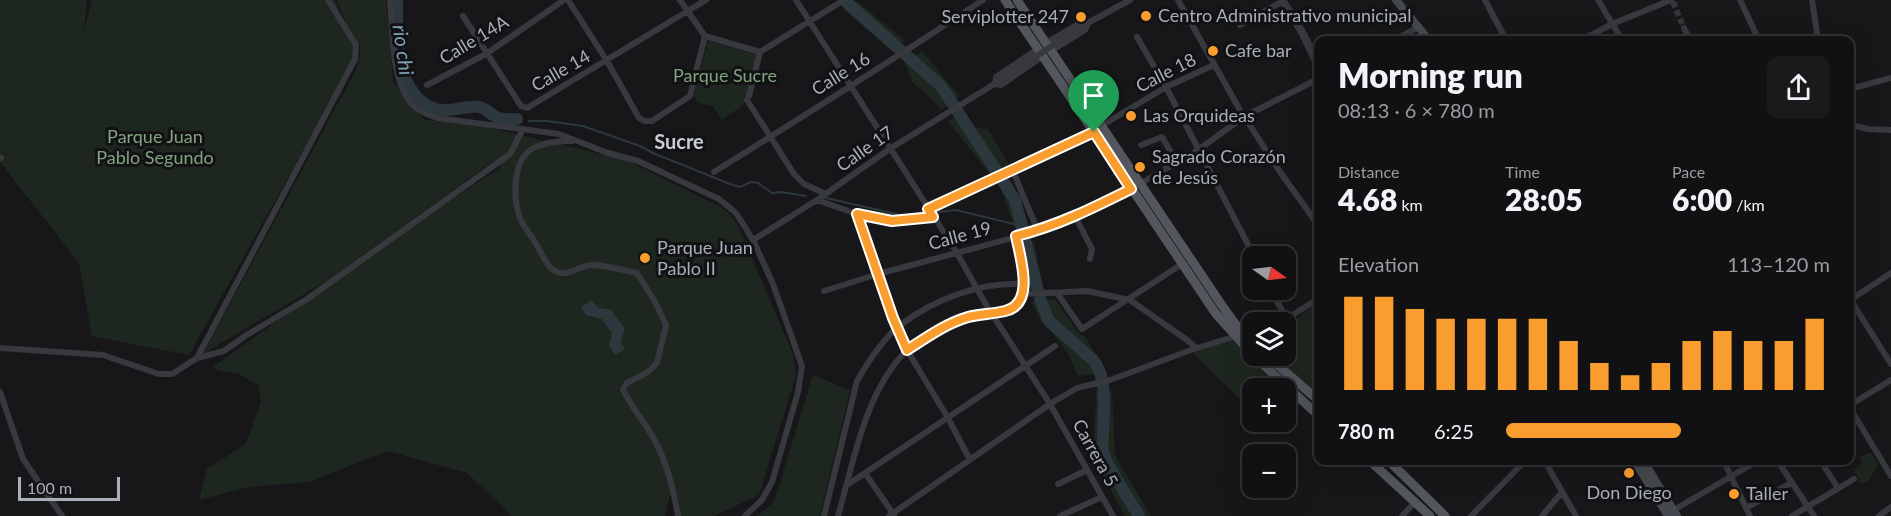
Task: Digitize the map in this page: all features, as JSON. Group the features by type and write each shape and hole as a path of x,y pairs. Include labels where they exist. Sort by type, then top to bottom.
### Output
{"main road":[{"path":"1005,0 1045,50"},
{"path":"1017,0 1045,50 1097,129 1131,189 1216,314 1242,336"},
{"path":"1396,0 1426,36"},
{"path":"1097,129 1140,183 1242,340"},
{"path":"1265,366 1314,411"},
{"path":"1279,366 1314,397"},
{"path":"1374,465 1430,516"},
{"path":"1393,465 1445,516"},
{"path":"1637,465 1671,514"},
{"path":"1646,465 1671,514"}],"street":[{"path":"197,358 355,59 356,45 327,0"},
{"path":"390,0 394,57 399,80 405,94 416,108 437,118 559,134 608,153 638,161 719,199 736,213 753,240 781,306 802,366 798,392 772,482 762,500 746,516"},
{"path":"566,0 607,61 639,118 645,121 652,121 690,96 705,36"},
{"name":"Calle 14A","path":"427,85 486,54 566,0"},
{"path":"680,0 705,36 760,52"},
{"name":"Calle 14","path":"463,16 521,106 527,108 706,0"},
{"name":"Carrera 5","path":"796,0 1050,404 1113,516"},
{"path":"826,194 804,184 794,174 748,98 760,52 844,0"},
{"name":"Calle 16","path":"714,172 898,57 982,0"},
{"name":"Calle 17","path":"753,240 826,194 891,148 1085,24 1130,0"},
{"path":"1178,0 1245,116 1278,169 1314,219"},
{"path":"1485,0 1504,36"},
{"path":"1598,0 1620,36"},
{"path":"1740,0 1757,36"},
{"path":"1812,0 1817,36"},
{"path":"1240,25 1283,1 1314,57"},
{"path":"1590,36 1612,24 1672,1"},
{"name":"Calle 17","path":"997,82 996,77 1085,30 1085,24"},
{"path":"1402,36 1419,27"},
{"path":"1684,28 1688,36"},
{"path":"1137,37 1166,87 1249,246"},
{"name":"Calle 18","path":"928,209 1097,129 1166,87 1214,65"},
{"path":"1854,88 1891,78"},
{"name":"Calle 19","path":"824,291 1038,231 1075,216 1131,189 1198,150 1245,116 1314,81"},
{"path":"1854,126 1891,130"},
{"path":"0,348 103,355 168,376 197,358 224,351 307,299 510,154 523,129"},
{"path":"1141,146 1162,137 1178,162"},
{"path":"579,141 560,141 541,145 531,149 525,155 516,181 516,200 521,219 551,268 560,273 569,273 588,265 601,265 637,273 654,300 666,325 657,363 648,372 627,383 623,389 654,439 669,471 678,516"},
{"path":"1009,171 1038,231"},
{"path":"817,200 857,214 892,221 933,217"},
{"path":"857,214 907,350 970,460"},
{"path":"1075,216 1092,249 1090,259"},
{"path":"838,516 873,399 907,350 942,327 969,317 1007,311 1023,294 1024,284 1018,236"},
{"path":"1057,293 1082,329 1130,300 1182,264"},
{"path":"1854,297 1891,273"},
{"path":"824,516 857,381 869,362 898,327 933,304 977,288 1024,284"},
{"path":"1023,294 1087,291 1130,300 1196,348"},
{"path":"1296,313 1314,302"},
{"path":"1854,306 1891,364"},
{"path":"865,473 892,515 1050,404 1077,388 1110,380 1242,333"},
{"path":"847,485 1055,346"},
{"path":"1854,404 1891,380"},
{"path":"0,392 23,459 62,516"},
{"path":"1854,414 1891,476"},
{"path":"1471,516 1521,465"},
{"path":"1547,465 1576,516"},
{"path":"1726,465 1750,516"},
{"path":"1671,514 1750,465"},
{"path":"1780,465 1814,516"},
{"path":"1823,465 1838,488"},
{"path":"1058,484 1087,470"},
{"path":"1792,516 1854,479"},
{"path":"1746,508 1791,483"},
{"path":"1542,516 1562,492"},
{"path":"1060,516 1102,497"},
{"path":"1402,516 1414,502"},
{"path":"1880,516 1891,507"}],"green space":[{"name":"Parque Juan Pablo Segundo","path":"0,0 87,0 84,32 92,0 335,0 357,54 189,355 92,336 79,263 0,162"},
{"path":"337,0 386,0 393,81 425,120 487,127 626,160 724,209 736,221 793,354 796,375 759,495 714,516 681,516 670,494 665,516 512,516 467,473 388,451 309,482 249,487 199,500 207,469 246,444 261,402 258,385 239,374 219,371 213,367 380,247 501,167 495,160 328,280 203,354 357,68 361,47 347,26"},
{"path":"857,1 905,41 892,51 843,9"},
{"name":"Parque Sucre","path":"708,41 757,55 743,105 722,120 713,106 698,103 694,96"},
{"path":"922,51 959,96 941,110 912,82 905,62"},
{"path":"964,113 976,128 988,129 1010,166 989,173 948,121"},
{"path":"1011,180 1031,229 1016,231 999,183"},
{"path":"1034,241 1043,289 1030,290 1021,242"},
{"path":"1055,299 1077,331 1085,337 1108,374 1077,375 1069,355 1045,323 1042,323 1031,301"},
{"path":"1314,305 1314,392 1281,366 1296,366 1296,318"},
{"path":"1232,338 1242,348 1242,366 1261,366 1273,378 1242,378 1242,401 1193,353"},
{"path":"813,375 850,390 820,516 758,516 774,502"},
{"path":"1096,391 1112,391 1115,455 1151,516 1125,516 1103,476 1094,454"},
{"path":"1871,453 1878,464 1869,480 1861,484 1854,470 1863,462 1860,456"}],"shaded area":[{"path":"592,300 598,308 611,310 625,329 620,342 625,349 615,355 609,346 612,333 602,319 586,315 581,307"}],"waterway":[{"name":"rio chi","path":"397,0 400,61 404,76 420,100 439,110 479,107 499,118 517,119"},
{"path":"844,0 941,86 1015,200 1038,291"},
{"path":"529,121 583,126 640,146 730,184 740,187 751,182 758,183 772,193 806,196"},
{"path":"826,198 901,215 919,214"},
{"path":"939,212 956,210 1022,226"},
{"path":"1040,299 1049,321 1094,361 1099,371 1104,393 1103,451 1113,473 1139,516"}],"tunnel":[{"path":"1673,2 1684,28"}],"place":[{"name":"Centro Administrativo municipal","path":"1146,16"},
{"name":"Serviplotter 247","path":"1081,17"},
{"name":"Cafe bar","path":"1213,51"},
{"name":"Las Orquideas","path":"1131,116"},
{"name":"Sagrado Corazón de Jesús","path":"1140,167"},
{"name":"Parque Juan Pablo II","path":"645,258"},
{"name":"Don Diego","path":"1629,473"},
{"name":"Taller","path":"1734,494"}],"district":[{"name":"Sucre","path":"679,142"}],"route":[{"path":"1094,132 1131,189 1075,216 1038,231 1016,236 1024,280 1023,294 1014,306 1007,311 969,317 942,327 907,350 893,318 857,214 892,221 933,217 928,209 1094,132"}]}
